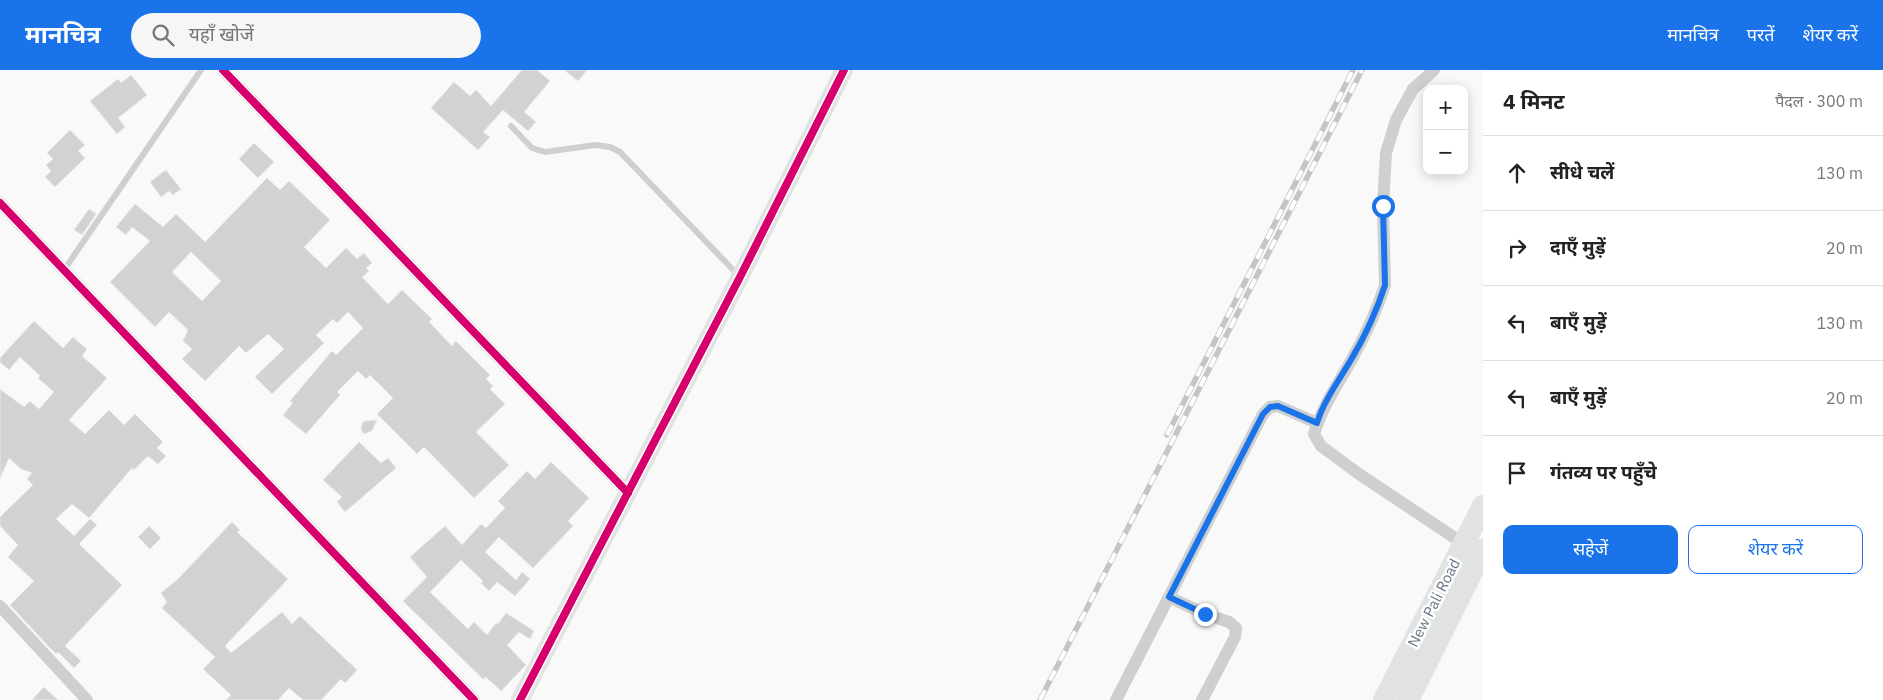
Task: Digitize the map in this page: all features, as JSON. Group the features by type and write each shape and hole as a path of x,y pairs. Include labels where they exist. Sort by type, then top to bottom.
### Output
{"highway":[{"name":"New Pali Road","path":"1408,700 1473,547 1483,506"},
{"name":"New Pali Road","path":"1384,700 1473,547"}],"street":[{"path":"223,70 628,493"},
{"path":"520,700 740,277 844,70"},
{"path":"1434,70 1414,89 1396,120 1386,153 1383,206 1385,285 1353,357 1332,392 1317,423 1314,434 1321,446 1359,474 1473,547"},
{"path":"0,203 474,700"},
{"path":"1116,700 1263,414 1270,407 1278,406 1317,423"},
{"path":"1169,597 1205,614 1229,622 1236,628 1235,637 1202,700"},
{"path":"0,606 88,700"}],"lane":[{"path":"64,270 201,70"},
{"path":"511,126 532,148 545,152 595,145 610,147 620,152 740,277"}],"building":[{"path":"522,70 537,70 550,81 524,112 536,122 528,131 503,110 483,132 490,137 478,150 431,108 454,82 470,96 476,90 491,106"},
{"path":"564,70 587,70 578,81"},
{"path":"131,75 147,95 118,118 125,127 117,134 90,101 118,79 121,83"},
{"path":"70,130 85,145 78,151 85,158 55,187 45,177 51,171 46,165 53,159 47,153"},
{"path":"254,143 274,162 258,178 239,159"},
{"path":"166,170 181,189 173,195 169,191 161,197 150,182"},
{"path":"267,178 280,190 289,181 330,220 304,247 326,268 346,248 357,259 364,253 372,263 366,268 369,271 362,277 388,304 402,290 432,319 429,322 452,346 456,341 490,375 486,379 493,386 490,389 505,404 476,432 509,465 474,498 424,447 417,454 377,414 393,398 370,375 366,379 358,371 337,392 340,395 306,434 283,415 293,403 290,401 332,351 336,355 363,328 348,312 337,323 333,319 316,335 324,343 272,394 255,377 284,349 268,334 246,353 239,346 205,381 182,359 192,349 183,341 188,330 169,312 155,327 110,282 150,241 132,227 126,235 116,227 135,204 163,227 176,214 205,242","holes":["191,252 221,281 202,301 172,272"]},
{"path":"89,209 96,214 82,235 74,230"},
{"path":"34,321 63,348 73,337 87,349 82,356 107,378 69,420 85,434 109,410 124,425 135,414 163,442 157,448 166,456 158,464 148,456 134,470 132,468 89,518 72,504 56,519 74,536 90,519 97,525 79,544 122,585 65,646 81,661 74,668 58,652 56,654 10,605 34,581 8,557 18,545 0,526 0,517 33,485 27,479 32,473 21,469 9,458 0,478 0,389 24,407 30,401 39,409 54,392 38,378 40,376 20,357 9,370 0,362 0,358"},
{"path":"377,420 372,431 364,434 361,429 362,423"},
{"path":"359,442 381,463 388,458 396,468 345,512 337,502 342,497 323,480"},
{"path":"551,462 589,498 568,521 573,526 533,568 499,537 485,552 516,580 522,572 530,579 515,596 497,582 489,591 481,583 483,581 461,560 430,592 468,629 474,622 487,635 506,613 534,631 530,639 519,632 507,645 526,665 501,691 486,677 483,679 403,601 427,577 410,557 445,526 462,545 481,524 486,528 505,508 498,501 527,471 535,479"},
{"path":"232,522 240,530 237,532 288,579 225,646 231,653 282,612 292,624 300,616 357,670 345,683 341,679 321,700 303,700 289,688 278,700 226,700 231,695 203,669 215,657 162,608 167,602 161,593 178,579"},
{"path":"149,526 161,538 150,549 138,537"},
{"path":"44,687 58,700 32,700"}],"railway":[{"path":"1167,435 1353,70"},
{"path":"1040,700 1362,70"}],"cycle path":[{"path":"223,70 628,493"},
{"path":"520,700 740,277 844,70"},
{"path":"0,203 474,700"}],"route":[{"path":"1205,614 1169,597 1263,414 1270,407 1278,406 1317,423 1332,392 1353,357 1385,285 1383,206"}]}
